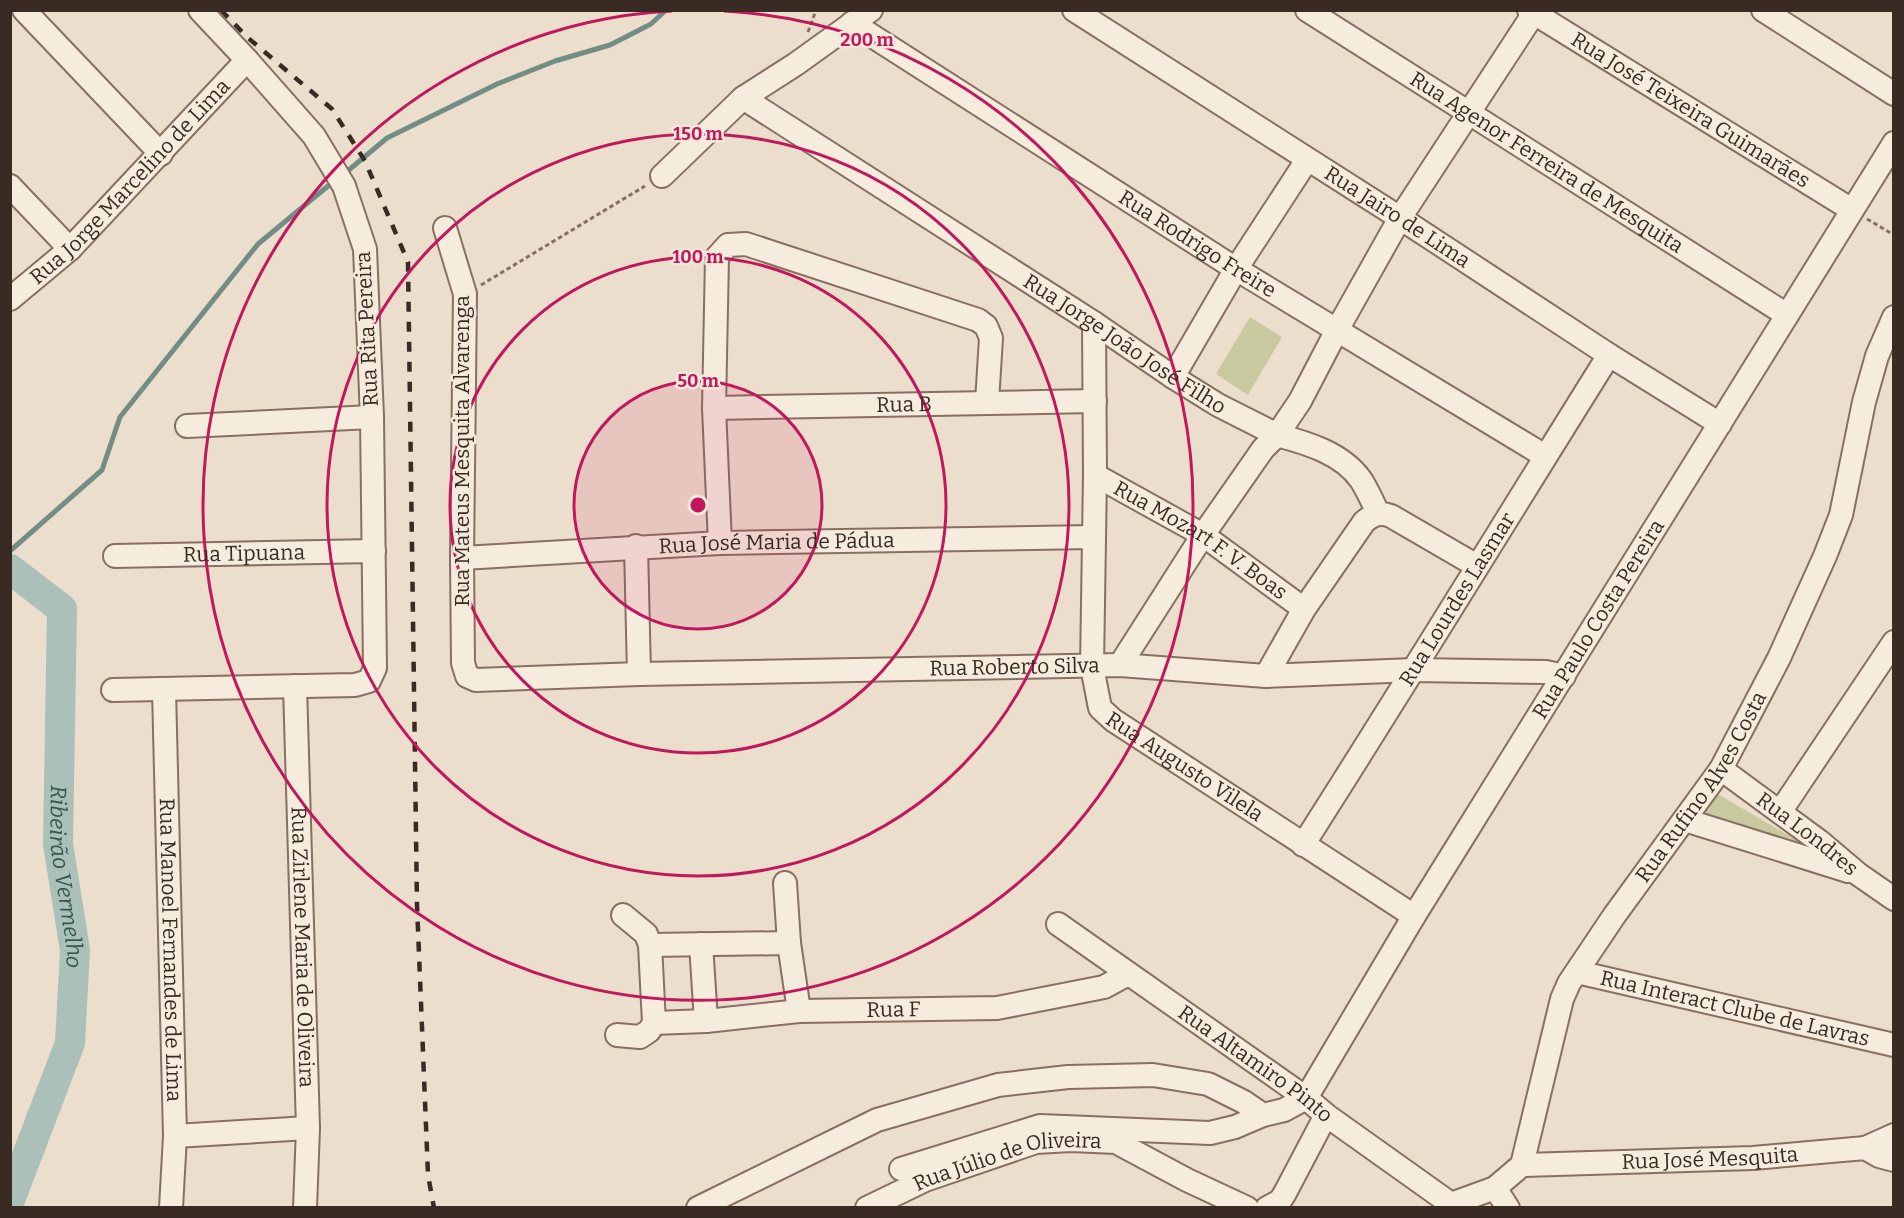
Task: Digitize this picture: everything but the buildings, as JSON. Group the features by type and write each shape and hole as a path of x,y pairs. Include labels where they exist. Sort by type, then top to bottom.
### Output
{"street":[{"path":"24,10 161,154"},
{"name":"Rua Rita Pereira","path":"200,10 314,136 344,186 365,249 372,417 375,668 369,681 355,685 295,686"},
{"name":"Rua Jairo de Lima","path":"1074,10 1400,218 1609,355 1720,423"},
{"name":"Rua Agenor Ferreira de Mesquita","path":"1307,10 1786,315"},
{"path":"1763,10 1893,94"},
{"path":"1120,665 1203,535 1300,401 1400,218 1533,12"},
{"name":"Rua José Teixeira Guimarães","path":"1533,12 1852,210"},
{"path":"662,176 742,98 862,17"},
{"name":"Rua Rodrigo Freire","path":"862,17 1236,269 1545,456"},
{"name":"Rua Jorge Marcelino de Lima","path":"10,299 70,249 247,60"},
{"name":"Rua Jorge João José Filho","path":"742,98 1218,405 1276,435 1306,442 1347,465 1360,479 1378,513"},
{"name":"Rua Paulo Costa Pereira","path":"1306,1098 1414,916 1893,143"},
{"path":"1173,377 1236,269 1307,160"},
{"path":"10,186 70,249"},
{"name":"Rua Mateus Mesquita Alvarenga","path":"445,228 465,294 462,558 463,663 467,676"},
{"path":"720,543 714,408 717,257 728,245 746,244 978,320 986,326 991,338 987,402"},
{"name":"Rua Rufino Alves Costa","path":"1522,1165 1562,999 1576,972 1614,916 1721,769 1779,658 1825,556 1840,515 1864,402 1885,362 1893,317"},
{"name":"Rua Augusto Vilela","path":"1094,323 1095,474 1092,667 1100,708 1113,720 1414,916"},
{"name":"Rua Lourdes Lasmar","path":"1303,845 1609,355"},
{"name":"Rua B","path":"714,408 1095,401"},
{"path":"187,426 372,417"},
{"name":"Rua Mozart F. V. Boas","path":"1095,474 1203,535 1304,609"},
{"path":"1266,676 1304,609 1364,522 1378,513 1396,518 1477,566"},
{"name":"Rua José Maria de Pádua","path":"462,558 636,546 720,543 1093,537"},
{"path":"636,546 639,674"},
{"name":"Rua Tipuana","path":"115,556 374,551"},
{"path":"1780,812 1893,642"},
{"name":"Rua Roberto Silva","path":"467,676 476,680 639,674 1120,665 1266,676 1414,670 1546,672 1564,676"},
{"path":"114,690 295,686"},
{"name":"Rua Zirlene Maria de Oliveira","path":"295,686 308,1128 305,1208"},
{"name":"Rua Manoel Fernandes de Lima","path":"164,690 176,1136 171,1208"},
{"name":"Rua Londres","path":"1721,769 1893,899"},
{"path":"1685,820 1858,874"},
{"path":"785,883 789,943 799,1011"},
{"path":"617,1035 640,1037 649,1031 654,1023 650,945 646,934 622,915"},
{"name":"Rua Altamiro Pinto","path":"1058,924 1306,1098 1449,1206"},
{"path":"650,945 789,943"},
{"path":"701,944 706,1022"},
{"name":"Rua Interact Clube de Lavras","path":"1576,972 1893,1045"},
{"name":"Rua F","path":"654,1023 706,1022 799,1011 997,1008 1104,987 1128,974"},
{"path":"698,1208 877,1120 998,1085 1068,1077 1153,1075 1208,1084 1236,1097 1263,1115"},
{"path":"901,1169 1040,1126 1210,1133 1284,1110 1306,1098"},
{"path":"1267,1208 1280,1201 1326,1115"},
{"path":"176,1136 308,1128"},
{"path":"1865,1148 1893,1135"},
{"name":"Rua Júlio de Oliveira","path":"867,1208 925,1180 1036,1142 1071,1140 1116,1142 1187,1180 1247,1208"},
{"name":"Rua José Mesquita","path":"1522,1165 1753,1158 1865,1148 1879,1156 1893,1160"},
{"path":"1449,1206 1495,1188 1522,1165"},
{"path":"1495,1188 1508,1208"}],"path":[{"path":"465,294 662,176"},
{"path":"1852,210 1893,235"}],"green space":[{"path":"1250,317 1282,337 1248,395 1216,374"},
{"path":"1718,794 1827,858 1698,822"}],"waterway":[{"path":"344,174 387,138 497,84 555,61 610,45 651,24 666,10"},
{"path":"10,551 102,470 120,417 258,244 334,181"},
{"name":"Ribeirão Vermelho","path":"10,569 62,609 58,844 75,950 70,1043 10,1200"}],"railway":[{"path":"221,10 247,37 332,109 365,161 408,262 417,905 428,1175 434,1208"}]}
